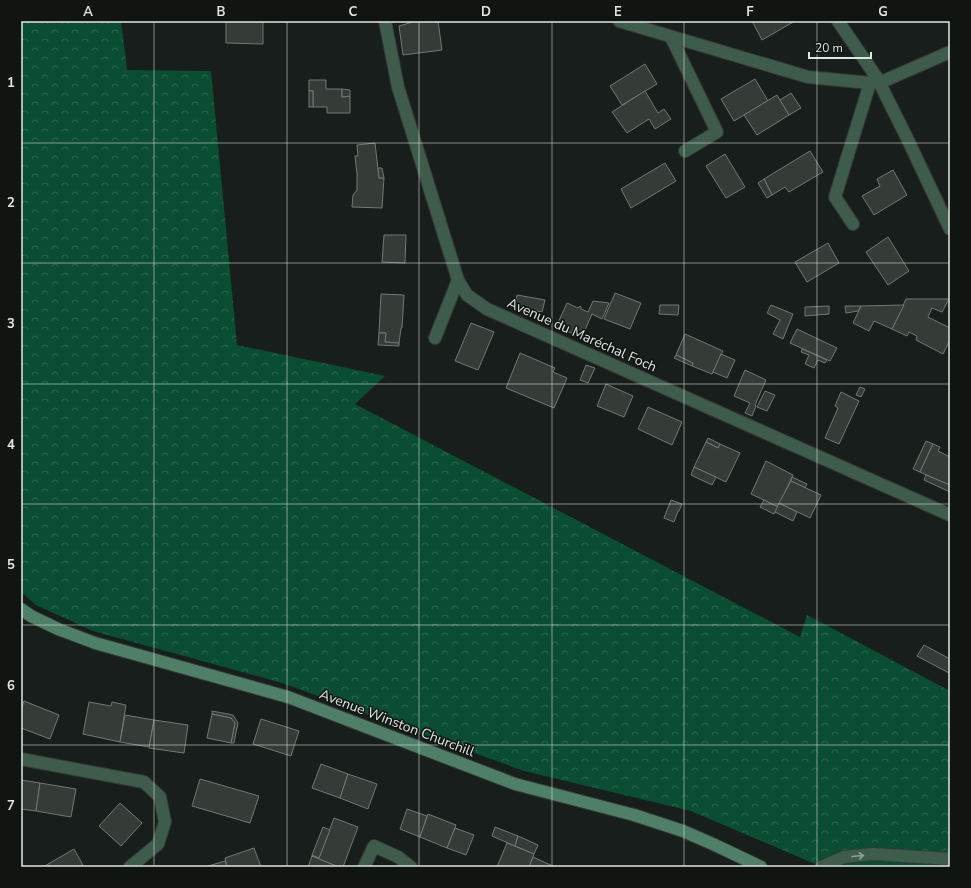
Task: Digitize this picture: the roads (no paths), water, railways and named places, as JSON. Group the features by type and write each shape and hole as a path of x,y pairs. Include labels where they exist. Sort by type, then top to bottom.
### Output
{"main road":[{"name":"Avenue Winston Churchill","path":"21,609 31,616 58,629 95,643 288,697 515,784 634,815 683,831 761,867"}],"street":[{"name":"Avenue du Maréchal Foch","path":"385,21 398,87 458,280 467,295 487,309 950,515"},
{"path":"619,21 808,77 875,81 950,52"},
{"path":"838,21 875,81 906,136 950,229"},
{"path":"671,37 717,132 685,152"},
{"path":"853,224 835,197 875,81"},
{"path":"435,338 458,280"},
{"path":"21,759 144,782 160,797 165,822 158,844 130,867"},
{"path":"364,867 374,846 398,857 411,867"},
{"path":"821,867 844,857 873,854 950,859"}]}
